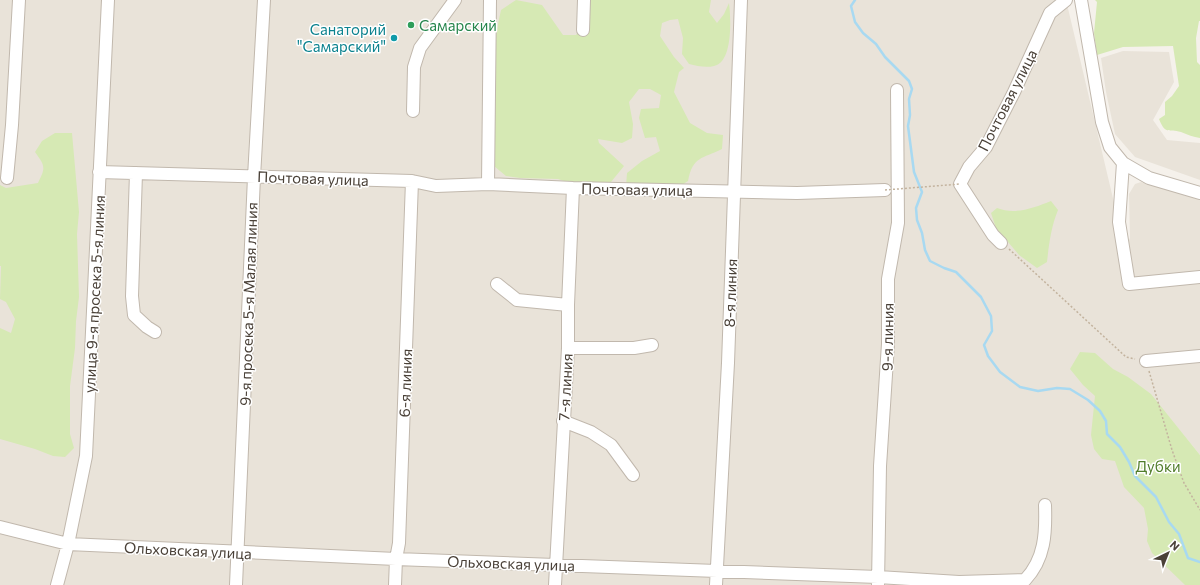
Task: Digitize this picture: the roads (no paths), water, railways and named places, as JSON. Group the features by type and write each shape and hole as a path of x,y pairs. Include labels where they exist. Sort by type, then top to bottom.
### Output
{"street":[{"path":"7,178 12,125 19,0"},
{"name":"улица 9-я просека 5-я линия","path":"57,585 68,544 86,456 108,0"},
{"name":"9-я просека 5-я Малая линия","path":"236,585 254,177 264,0"},
{"path":"412,111 414,67 420,48 455,0"},
{"path":"488,184 490,0"},
{"path":"583,30 584,0"},
{"name":"8-я линия","path":"716,585 728,363 742,0"},
{"name":"Почтовая улица","path":"1001,243 993,235 960,184 969,167 986,147 1014,92 1050,14 1066,0"},
{"path":"1081,0 1102,122 1110,147 1123,163 1149,178 1200,193"},
{"name":"9-я линия","path":"878,581 880,466 888,344 888,279 898,223 897,90"},
{"path":"1123,163 1119,222 1129,284 1200,277"},
{"name":"Почтовая улица","path":"99,172 412,181 436,186 488,184 573,188 797,193 885,190"},
{"path":"136,173 133,228 132,302 134,315 155,332"},
{"name":"6-я линия","path":"395,585 396,559 399,543 412,181"},
{"name":"7-я линия","path":"555,585 568,348 568,305 573,188"},
{"path":"497,284 517,300 568,305"},
{"path":"568,348 634,348 652,345"},
{"path":"1146,361 1200,356"},
{"path":"563,421 591,432 611,445 633,476"},
{"name":"Ольховская улица","path":"0,527 68,544 396,559 556,564 878,581 959,582 1025,580 1032,572 1042,550 1046,521 1045,505"}],"waterway":[{"path":"855,0 851,6 855,22 863,33 876,44 885,57 909,81 912,89 909,99 910,115 908,126 914,172 922,192 916,208 917,220 922,233 925,250 930,261 956,272 981,297 991,316 992,331 984,345 988,356 1000,372 1020,387 1038,391 1057,388 1070,389 1088,400 1100,411 1106,421 1107,434 1120,447 1135,476 1156,497 1169,522 1179,534 1188,558 1200,562"}],"place":[{"name":"Самарский","path":"411,25"},
{"name":"Санаторий \"Самарский\"","path":"394,38"}],"park label":[{"name":"Дубки","path":"1158,466"}]}
